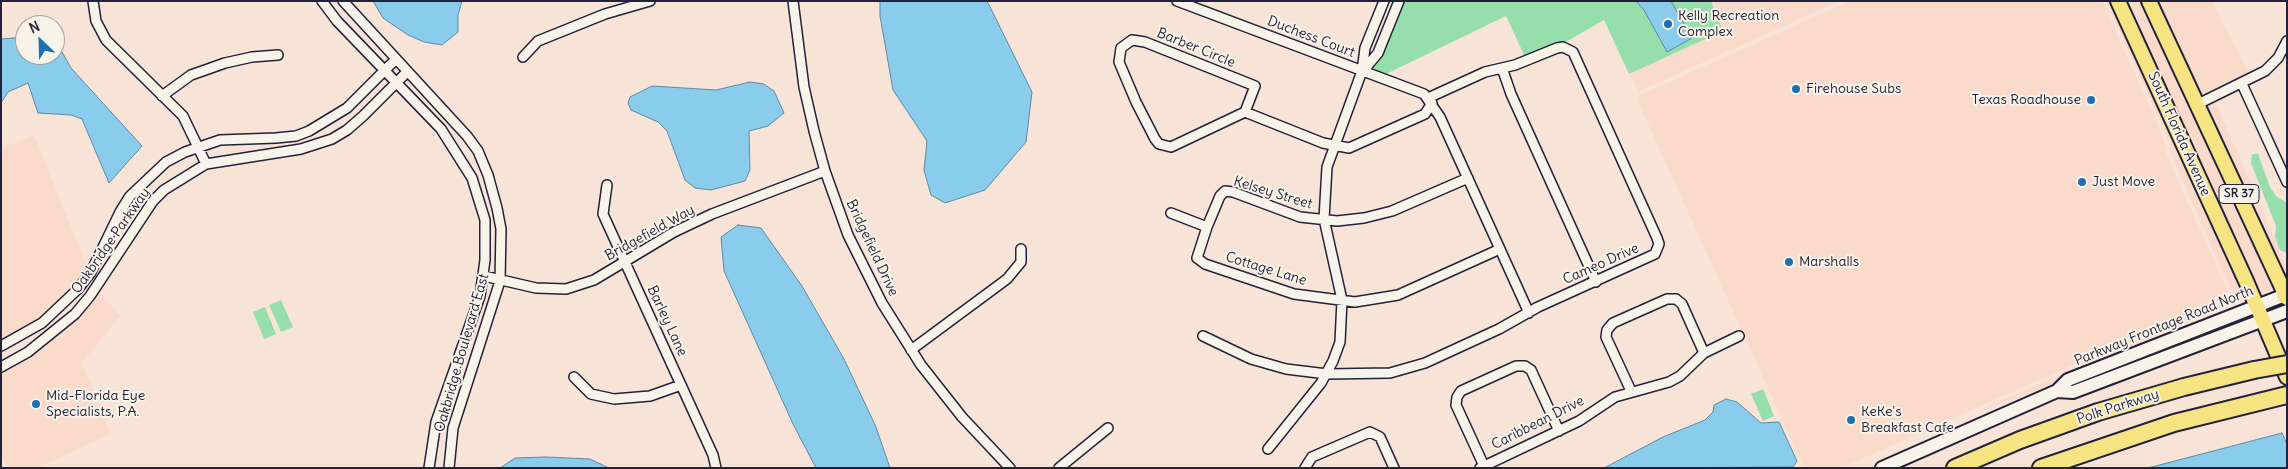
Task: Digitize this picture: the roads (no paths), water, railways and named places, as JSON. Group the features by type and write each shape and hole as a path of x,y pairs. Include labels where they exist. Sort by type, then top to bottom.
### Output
{"highway":[{"name":"Polk Parkway","path":"1955,468 2020,440 2098,412 2184,387 2287,364"},
{"path":"2040,468 2174,423 2287,395"}],"main road":[{"name":"South Florida Avenue","path":"2149,1 2198,104 2286,300"},
{"name":"South Florida Avenue","path":"2120,2 2257,305 2287,377"},
{"name":"Parkway Frontage Road North","path":"1882,468 2058,391 2068,380 2257,305 2286,300"},
{"name":"Parkway Frontage Road North","path":"2058,391 2073,392 2263,320 2286,300"}],"street":[{"path":"93,1 96,21 106,40 183,116 206,164"},
{"name":"Oakbridge Boulevard East","path":"322,1 337,21 441,129 472,178 485,220 484,276 478,303 436,422 429,468"},
{"name":"Oakbridge Boulevard East","path":"343,1 395,60 453,119 478,152 488,175 499,215 501,229 500,281 453,428 449,468"},
{"path":"523,57 538,41 605,14 650,1"},
{"name":"Bridgefield Drive","path":"794,1 804,87 825,171 848,235 865,271 911,350 962,417 1010,468"},
{"name":"Duchess Court","path":"1177,1 1424,94 1430,101"},
{"path":"1268,449 1312,396 1327,374 1340,342 1342,300 1324,219 1328,167 1362,71 1366,48 1384,1"},
{"path":"1362,71 1378,53 1399,1"},
{"name":"Barber Circle","path":"1128,41 1146,42 1255,86 1245,112 1171,147 1159,144 1147,124 1119,62 1118,54 1128,41"},
{"path":"2198,104 2242,84 2272,66 2283,51 2287,41"},
{"name":"Cameo Drive","path":"1203,336 1266,364 1308,373 1376,375 1405,370 1479,338 1652,257 1658,250 1657,238 1573,52 1569,49 1558,48 1515,65 1485,72 1430,101 1425,114 1356,146 1349,148 1335,146"},
{"path":"162,96 186,78 225,64 252,57 278,55"},
{"name":"Oakbridge Parkway","path":"1,346 42,323 64,304 91,272 120,212 130,196 166,162 198,147 220,140 296,136 309,131 347,108 395,60"},
{"path":"1502,68 1511,94 1596,282"},
{"name":"Oakbridge Parkway","path":"1,367 28,352 75,314 90,296 153,201 164,190 206,164 301,149 332,139 346,130 407,72"},
{"path":"2242,84 2287,182"},
{"path":"1430,101 1468,178 1529,313"},
{"path":"1245,112 1335,146"},
{"name":"Bridgefield Way","path":"484,276 536,288 566,289 594,280 674,232 712,214 825,171"},
{"name":"Kelsey Street","path":"1197,258 1220,196 1228,191 1285,213 1313,219 1337,221 1375,216 1407,206 1468,178"},
{"name":"Barley Lane","path":"606,185 603,214 713,455 716,468"},
{"path":"1171,213 1207,227"},
{"path":"911,350 1007,279 1021,262 1021,249"},
{"name":"Cottage Lane","path":"1197,258 1205,264 1294,294 1355,302 1398,295 1500,249"},
{"path":"1631,392 1606,337 1613,323 1667,299 1676,299 1682,304 1704,353"},
{"name":"Caribbean Drive","path":"1482,467 1579,421 1615,397 1669,382 1680,376 1704,353 1739,336"},
{"path":"1482,467 1456,405 1456,397 1461,390 1516,366 1525,366 1531,370 1558,431"},
{"path":"574,377 591,394 614,399 650,396 681,385"},
{"path":"1059,468 1108,428"},
{"path":"1305,468 1312,457 1370,432 1380,437 1394,468"}],"water":[{"path":"373,1 462,1 458,15 458,32 442,45 424,42 408,35 383,18"},
{"path":"880,1 987,1 1032,92 1026,142 985,190 945,203 931,195 924,170 927,141 893,90 880,16"},
{"name":"Kelly Recreation Complex","path":"1636,1 1671,1 1692,38 1667,52 1644,10"},
{"path":"1,39 15,39 15,65 65,65 65,57 71,68 142,146 109,183 82,119 71,115 38,113 28,83 8,92 1,103"},
{"path":"750,82 764,84 774,91 784,113 768,126 749,131 750,170 745,181 711,190 695,188 685,180 667,131 658,122 631,110 628,103 630,97 652,86 716,90"},
{"path":"738,225 761,228 802,286 844,359 876,427 890,468 816,468 793,424 724,271 721,237"},
{"path":"1726,399 1737,402 1761,423 1779,422 1797,461 1793,467 1604,468 1663,437 1705,420 1713,412 1714,405"},
{"path":"2282,433 2287,444 2287,468 2148,468"},
{"path":"515,458 590,459 609,468 500,468"}],"place":[{"name":"Kelly Recreation Complex","path":"1668,24"},
{"name":"Firehouse Subs","path":"1796,89"},
{"name":"Texas Roadhouse","path":"2091,100"},
{"name":"Just Move","path":"2082,182"},
{"name":"Marshalls","path":"1789,262"},
{"name":"Mid-Florida Eye Specialists, P.A.","path":"36,404"},
{"name":"KeKe's Breakfast Cafe","path":"1851,420"}]}
